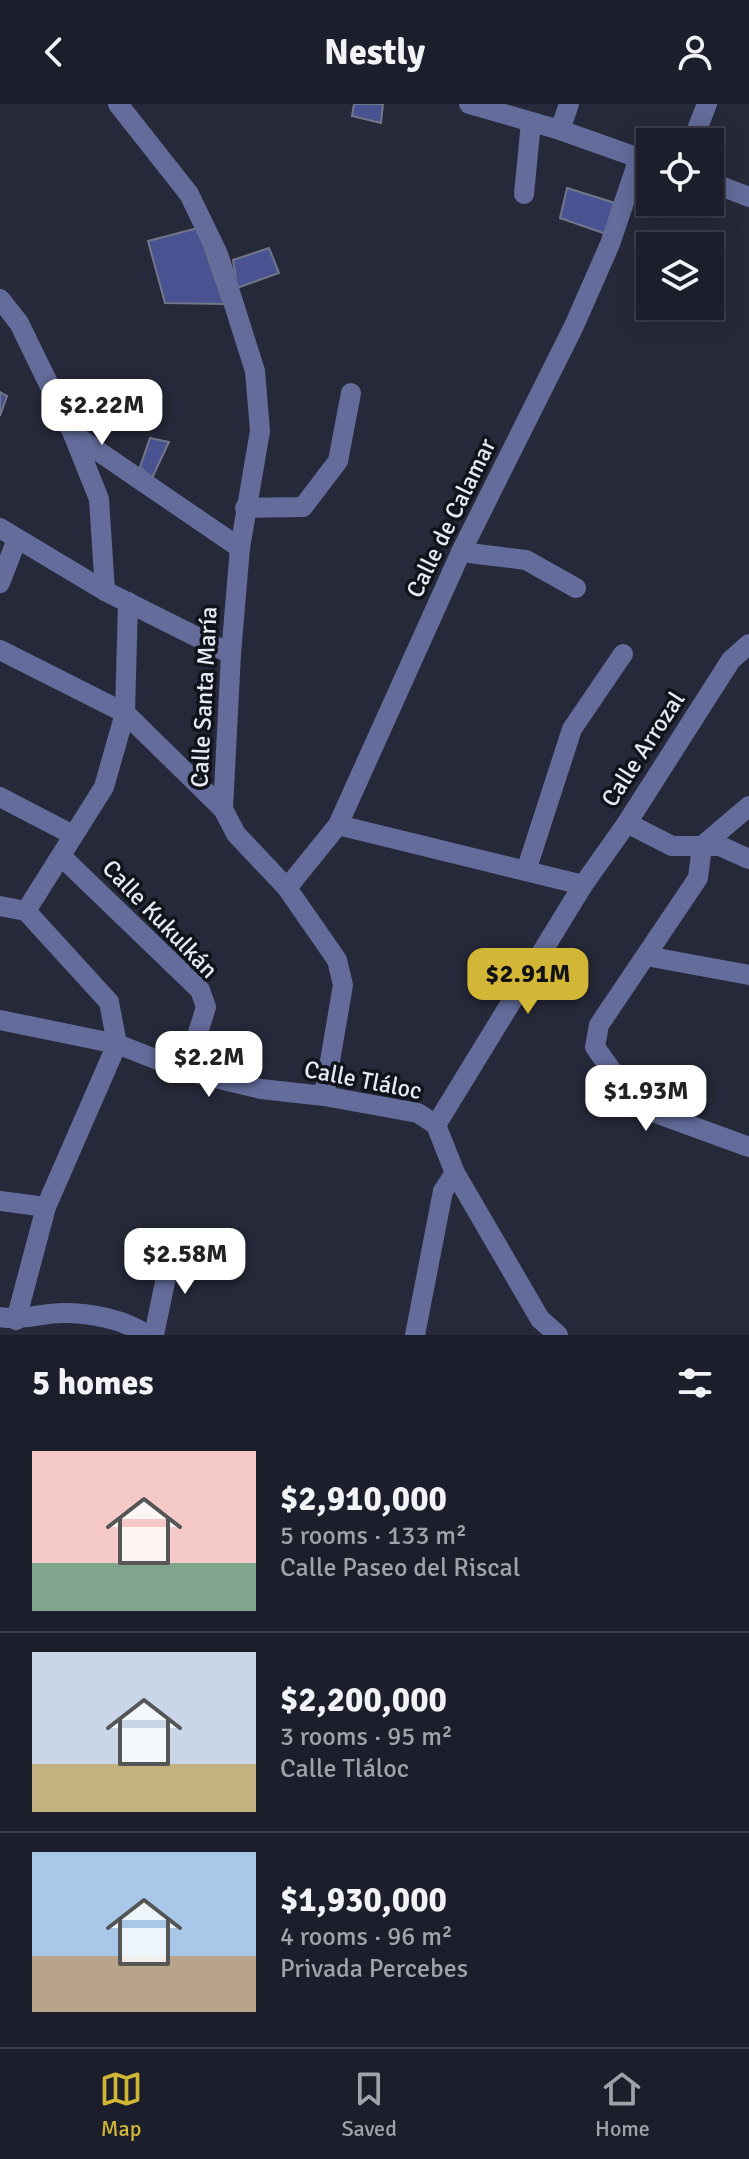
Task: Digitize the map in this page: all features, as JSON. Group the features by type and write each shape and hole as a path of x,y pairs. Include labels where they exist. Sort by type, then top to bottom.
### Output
{"street":[{"name":"Calle Santa María","path":"118,104 189,194 218,254 255,371 260,431 240,548 223,809 236,834 287,888 337,960 343,985 324,1096"},
{"path":"560,130 569,104"},
{"path":"698,128 707,104"},
{"path":"478,105 636,157"},
{"path":"524,194 531,122"},
{"name":"Calle de Calamar","path":"287,888 338,825 461,552 580,312 636,180"},
{"path":"724,187 749,197"},
{"path":"0,299 19,323 73,434 99,499 105,591"},
{"path":"245,508 303,507 338,461 351,393"},
{"path":"73,434 240,548"},
{"path":"0,583 8,533 105,591 231,654"},
{"path":"461,552 526,560 576,588"},
{"path":"26,911 104,787 125,713 128,602"},
{"name":"Calle Arrozal","path":"436,1125 583,885 627,823 731,660 749,644"},
{"path":"0,650 125,713 223,809"},
{"path":"526,871 572,729 623,654"},
{"path":"0,797 73,835"},
{"path":"749,806 702,846 698,878 599,1025 595,1047 627,1092 656,1113 749,1147"},
{"path":"627,823 672,846 720,846 749,859"},
{"path":"338,825 583,885"},
{"name":"Calle Kukulkán","path":"62,857 200,990 206,1007 186,1071"},
{"path":"0,906 26,911 109,1002 117,1044 46,1207 8,1318 63,1313 128,1322 147,1335"},
{"path":"646,956 749,975"},
{"name":"Calle Tláloc","path":"0,1020 117,1044 186,1071 261,1089 324,1096 418,1113 436,1125"},
{"path":"436,1125 455,1173 540,1319 558,1335"},
{"path":"415,1335 443,1191 455,1173"},
{"path":"0,1201 46,1207"},
{"path":"154,1335 172,1248"}],"building":[{"path":"354,104 383,104 381,123 352,116"},
{"path":"567,188 618,204 606,234 560,218"},
{"path":"198,228 224,304 165,303 148,241"},
{"path":"269,248 279,273 237,288 233,260"},
{"path":"0,392 7,396 0,416"},
{"path":"150,438 169,442 152,478 140,467"}]}
